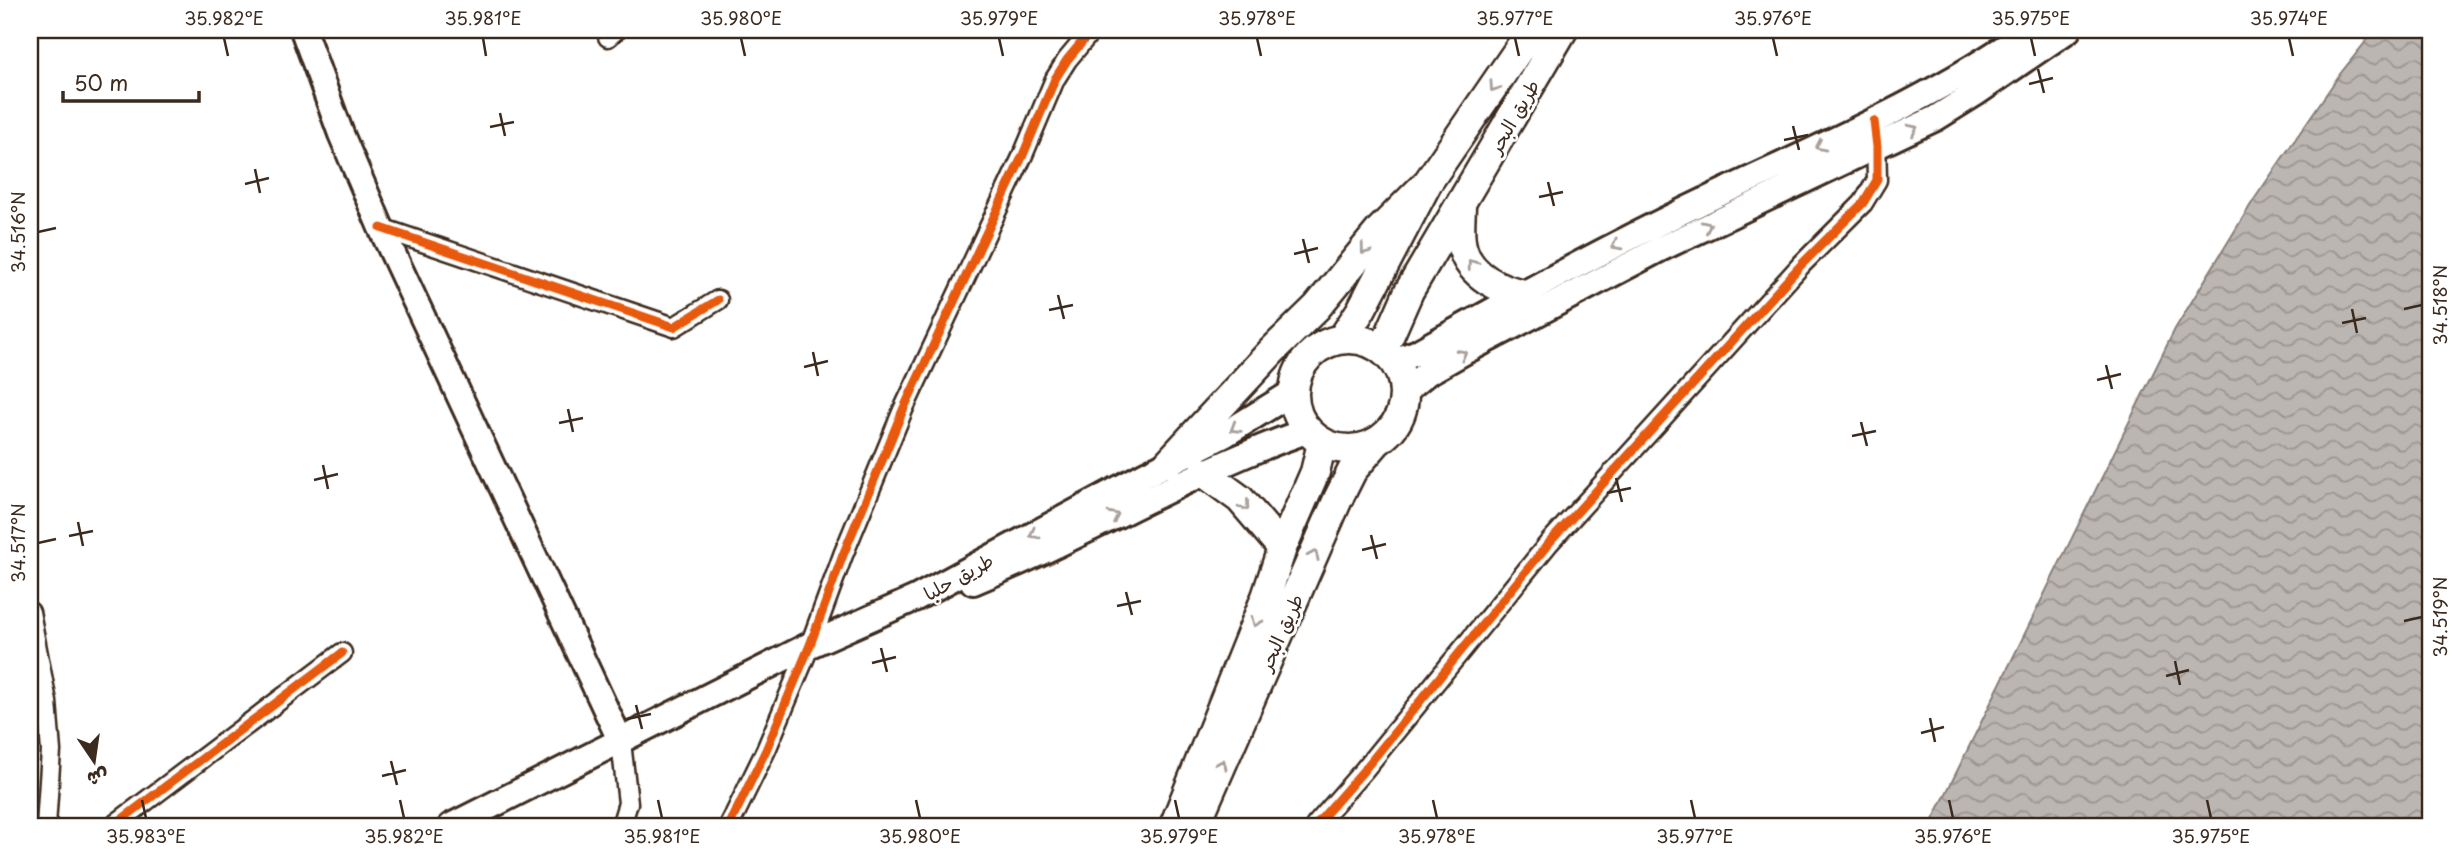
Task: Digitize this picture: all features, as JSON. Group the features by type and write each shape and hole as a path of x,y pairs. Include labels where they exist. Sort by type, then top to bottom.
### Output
{"highway":[{"name":"طريق البحر","path":"1342,339 1361,310 1429,182 1532,30"},
{"name":"طريق البحر","path":"1388,356 1409,291 1461,204 1556,32"},
{"path":"1168,463 1272,351 1317,307 1380,230 1429,182"},
{"path":"1461,204 1463,251 1475,270 1507,291 1524,294"},
{"path":"1342,339 1364,341 1388,356 1401,375 1405,391 1402,412 1392,430 1376,443 1349,450 1314,437 1296,413 1293,392 1297,373 1308,357 1324,345 1342,339"},
{"name":"طريق البحر","path":"1187,821 1282,548 1315,472 1314,437"},
{"name":"طريق البحر","path":"1187,821 1338,499 1352,471 1376,443"},
{"path":"1203,472 1240,499 1282,548"}],"main road":[{"path":"303,30 341,134 381,228 621,742"},
{"path":"1388,356 1416,353 1524,294 1877,147 1936,118 1969,83 2030,30"},
{"path":"1405,391 1427,373 1656,237 1874,121 1969,83 2068,30"},
{"name":"طريق حلبا","path":"916,598 1224,435 1293,392"},
{"name":"طريق حلبا","path":"916,598 957,588 1004,569 1203,472 1267,444 1314,437"},
{"path":"451,826 810,645 916,598"}],"street":[{"path":"729,826 766,750 909,397 1023,155 1055,79 1092,30"},
{"path":"1315,826 1549,543 1802,264 1863,203 1877,180 1874,121"},
{"path":"381,228 674,327 718,300"},
{"path":"30,612 48,714 51,762 46,826"},
{"path":"113,826 342,653"},
{"path":"621,742 628,803 621,826"}],"water":[{"path":"2375,30 2430,30 2430,826 1930,826 2175,329 2253,201 2340,74"}],"cycle path":[{"path":"729,826 766,750 810,645 843,555 903,410 1023,155 1055,79 1092,30"},
{"path":"1315,826 1549,543 1802,264 1863,203 1877,180 1874,121"},
{"path":"381,228 674,327 718,300"},
{"path":"113,826 342,653"}]}
